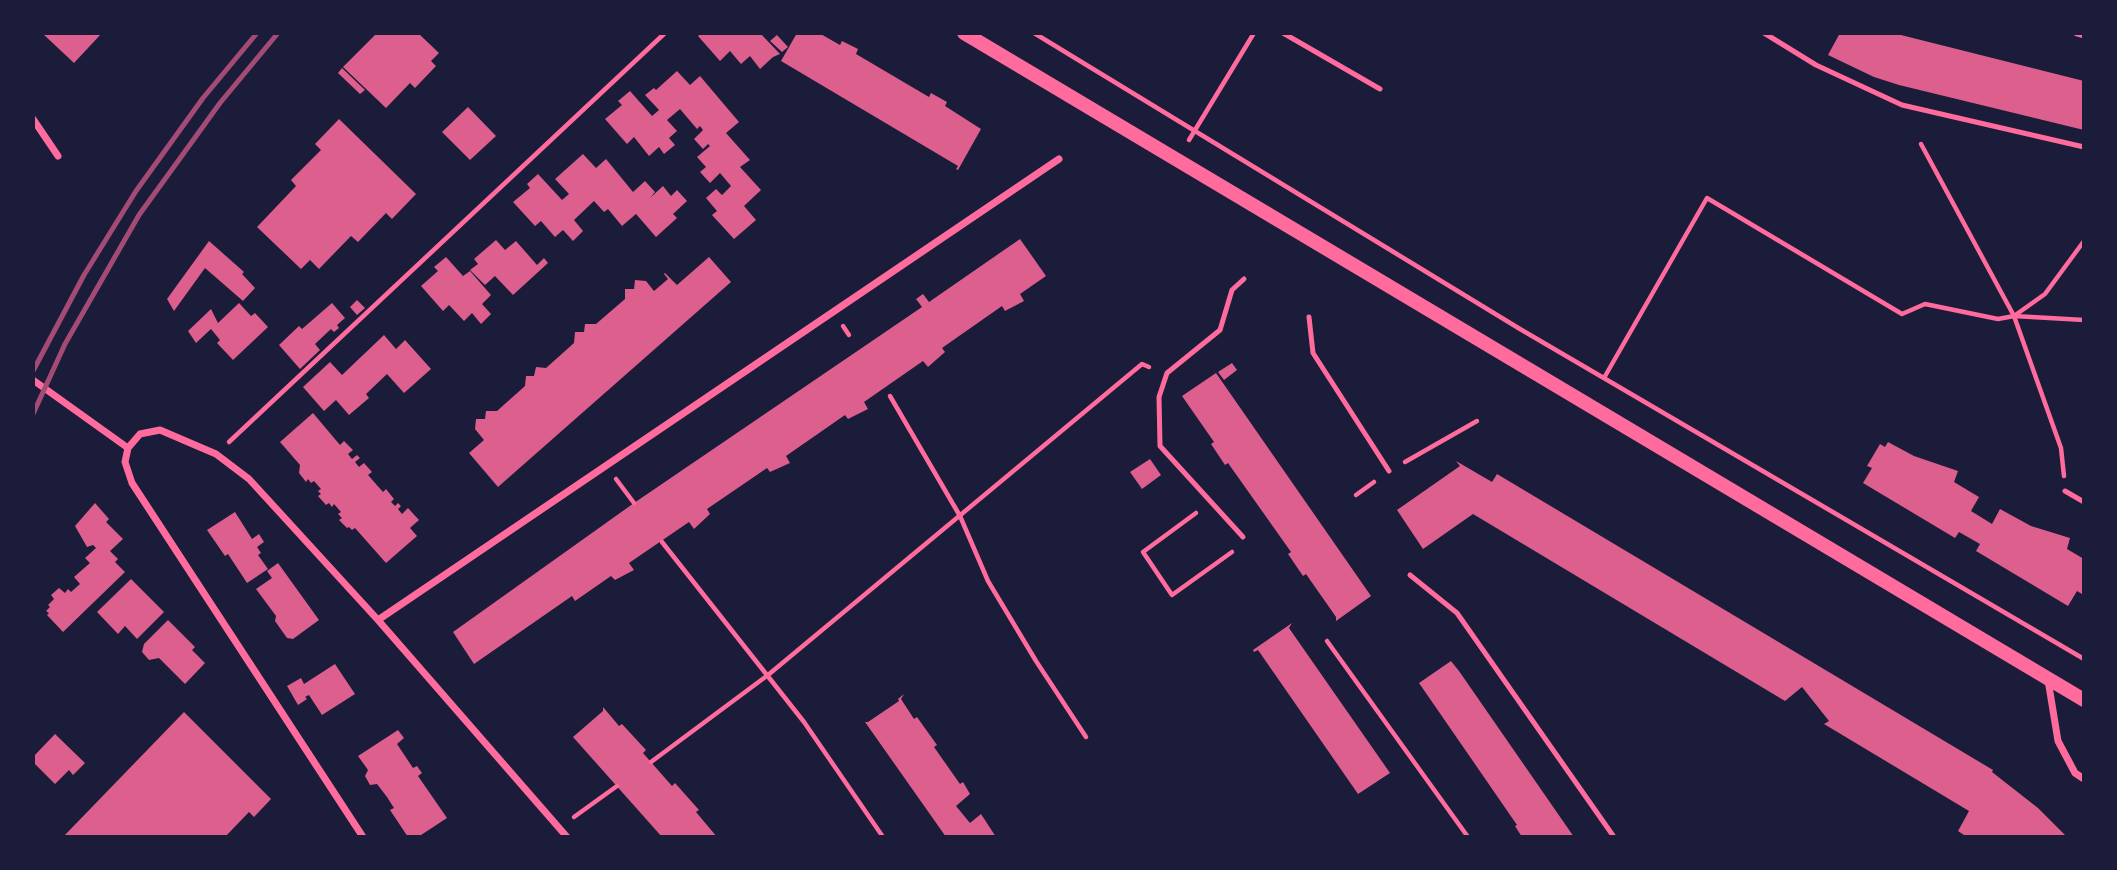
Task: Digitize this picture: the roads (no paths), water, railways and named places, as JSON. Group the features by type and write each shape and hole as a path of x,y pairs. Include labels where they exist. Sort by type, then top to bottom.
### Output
{"main road":[{"path":"964,33 2084,700"}],"street":[{"path":"2077,33 2084,35"},
{"path":"33,119 58,156"},
{"path":"378,620 1059,159"},
{"path":"33,380 128,448"},
{"path":"363,837 132,483 125,461 128,448 140,434 160,430 216,454 249,479 378,620 567,837"},
{"path":"2048,679 2058,741 2075,773 2084,779"}],"lane":[{"path":"1283,33 1381,89"},
{"path":"1764,33 1815,65 1902,105 2084,147"},
{"path":"1243,537 1160,446 1159,397 1167,373 1220,330 1233,290 1244,279"},
{"path":"1309,317 1313,353 1389,471"},
{"path":"2065,491 2084,502"},
{"path":"1410,575 1457,613 1614,837"}],"railway":[{"path":"33,371 84,275 136,191 203,98 257,33"},
{"path":"33,414 65,344 139,215 220,103 278,33"}]}
